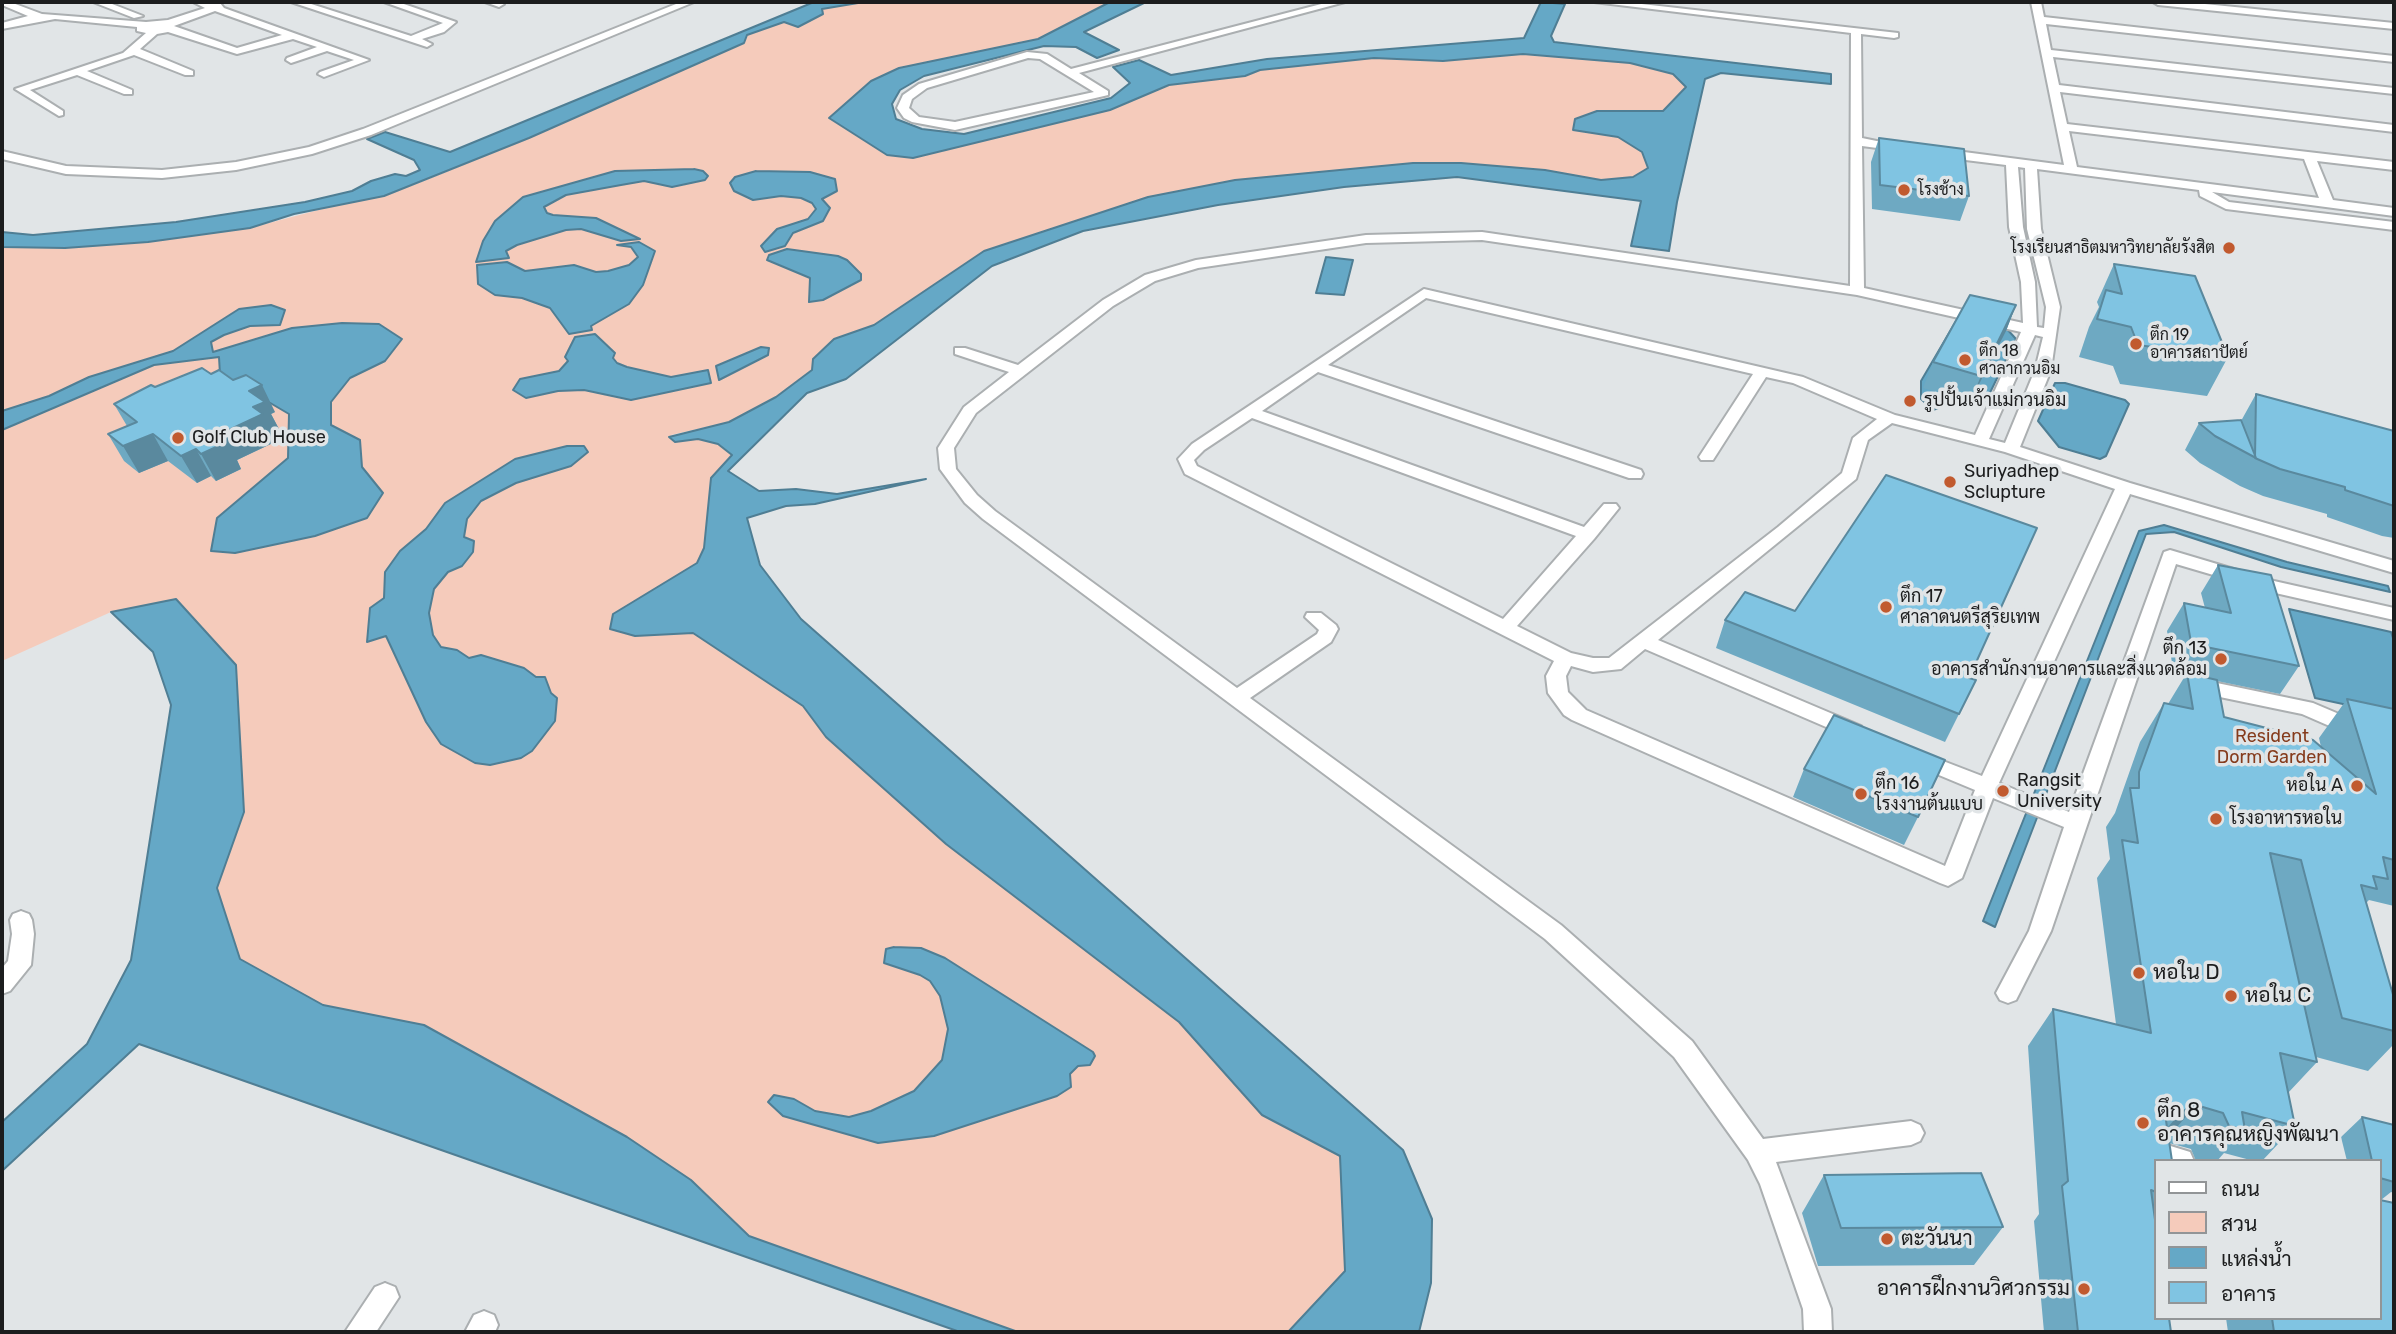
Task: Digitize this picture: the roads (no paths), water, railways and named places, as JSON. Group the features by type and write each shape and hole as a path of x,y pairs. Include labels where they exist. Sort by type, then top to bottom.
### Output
{"street":[{"path":"2,2 39,16 152,27 169,25 234,2"},
{"path":"98,2 152,27"},
{"path":"198,2 364,60 324,74"},
{"path":"296,2 427,44"},
{"path":"389,2 451,22 440,30 411,39"},
{"path":"2,155 66,170 140,174 213,169 301,152 367,132 689,2"},
{"path":"1072,72 1104,93 955,126 916,120 908,116 903,108 907,97 923,86 1027,55 1041,55 1072,72 1101,62 1340,2"},
{"path":"1599,2 1894,35"},
{"path":"2036,2 2071,170"},
{"path":"2158,2 2394,26"},
{"path":"2,26 39,16"},
{"path":"2039,20 2394,59"},
{"path":"169,25 237,51 294,35"},
{"path":"59,114 20,91 134,51 152,27"},
{"path":"1856,31 1857,291"},
{"path":"291,60 328,47"},
{"path":"134,51 190,73"},
{"path":"2046,53 2394,91"},
{"path":"77,71 128,92"},
{"path":"2054,88 2394,128"},
{"path":"2063,127 2394,166"},
{"path":"1855,141 1907,148"},
{"path":"1933,152 2394,212"},
{"path":"2309,156 2328,204"},
{"path":"1980,441 2030,329 2028,282 2016,227 2012,163"},
{"path":"2011,449 2043,370 2051,334 2053,307 2034,229 2031,165"},
{"path":"2195,187 2226,205 2394,226"},
{"path":"1818,1332 1817,1309 1772,1181 1757,1153 1683,1049 1584,958 1238,697 989,515 971,499 948,470 946,448 970,410 1108,303 1160,275 1207,262 1379,238 1482,236 1857,291 2051,334"},
{"path":"1889,418 1861,438 1850,475 1646,642 1614,664 1593,665 1565,658 1191,470 1186,464 1186,459 1198,447 1424,293 1798,380 1889,418 2011,449 2123,487 2394,567"},
{"path":"960,351 1020,371"},
{"path":"1318,367 1635,474"},
{"path":"1707,457 1762,371"},
{"path":"1251,412 1588,535"},
{"path":"1565,658 1556,677 1558,693 1571,710 1948,877 1954,872 1987,787 2113,516 2123,487"},
{"path":"1506,627 1610,508"},
{"path":"2008,993 2026,963 2040,931 2068,820 2170,556 2271,586 2394,614"},
{"path":"1238,697 1324,638 1329,629 1314,617"},
{"path":"1646,642 1871,738"},
{"path":"2188,685 2306,708 2348,726 2394,737"},
{"path":"1896,749 2068,820"},
{"path":"2,984 19,965 23,934 21,920"},
{"path":"1757,1153 1911,1133"},
{"path":"359,1332 385,1297"}],"water":[{"path":"814,2 864,2 822,9 823,14 798,27 784,22 747,35 744,43 529,138 384,196 294,214 250,228 148,242 65,248 2,247 2,232 33,235 176,222 305,202 352,191 371,181 395,174 406,176 420,170 414,160 367,139 385,132 450,152"},
{"path":"1110,2 1146,2 1084,32 1119,50 1097,58 1076,47 1044,46 924,76 900,90 892,104 896,119 922,129 964,134 1111,98 1130,83 1113,67 1139,60 1171,75 1267,59 1524,38 1541,2 1565,4 1551,36 1554,42 1831,74 1831,84 1721,73 1705,79 1677,202 1669,251 1631,246 1641,201 1457,177 1344,187 1218,205 1083,231 992,266 846,379 807,393 728,471 759,491 796,489 837,494 926,479 815,504 786,506 747,518 760,565 801,619 1403,1150 1432,1219 1431,1283 1419,1332 1288,1332 1345,1271 1340,1156 1262,1115 1179,1022 946,844 826,737 803,706 693,633 635,636 610,629 613,614 697,563 704,548 711,478 732,455 718,444 698,439 675,442 669,437 729,422 776,397 812,370 813,359 834,339 874,325 984,251 1148,197 1235,180 1413,163 1461,163 1545,170 1601,180 1633,177 1648,168 1642,152 1618,137 1573,130 1575,119 1597,111 1663,111 1686,87 1673,74 1630,63 1523,54 1443,61 1374,58 1260,70 1245,76 1169,85 1110,110 913,158 887,155 829,118 871,81 899,68 1038,39"},
{"path":"615,171 703,171 708,176 705,180 672,187 644,181 566,195 544,207 547,213 553,215 596,218 640,239 621,241 581,229 566,230 517,245 506,251 509,258 476,262 483,241 495,221 523,197"},
{"path":"756,171 810,172 835,179 837,191 822,199 830,208 823,221 793,233 785,246 765,252 761,246 777,229 808,219 816,209 812,203 801,198 781,196 753,200 734,191 730,183 735,177"},
{"path":"639,242 655,251 643,285 629,304 591,326 592,330 569,334 550,308 522,298 495,295 478,284 477,265 507,262 525,271 574,265 596,272 608,271 629,265 638,257 631,247 617,245"},
{"path":"787,249 838,256 847,260 861,274 861,280 823,300 809,302 810,278 767,260 769,255"},
{"path":"1326,257 1353,260 1344,295 1316,293"},
{"path":"271,305 285,310 280,325 250,326 224,335 211,342 213,352 292,328 342,323 379,324 402,339 385,361 350,378 331,402 331,425 360,440 362,467 383,493 367,518 315,536 235,553 211,551 217,518 288,458 289,414 243,387 221,392 219,357 154,365 2,430 2,411 49,396 89,377 173,351 239,309"},
{"name":"ตึก 18 ศาลากวนอิม","path":"1959,316 2006,328 2016,339 1986,401 1949,404 1933,410 1921,399 1921,381"},
{"path":"595,334 615,353 613,358 617,363 671,377 708,370 711,383 631,400 584,390 558,391 526,398 513,390 520,379 559,371 568,361 565,357 575,337"},
{"path":"761,347 769,348 768,355 719,380 716,366"},
{"path":"2055,383 2065,383 2125,400 2129,404 2106,456 2100,459 2059,447 2038,421"},
{"path":"567,446 584,446 588,452 571,466 516,483 481,501 467,519 464,537 474,541 473,552 462,566 448,572 434,589 429,613 433,635 441,647 457,650 469,658 481,655 524,668 536,677 545,677 551,693 557,698 555,721 532,751 521,758 490,765 475,763 441,744 426,722 386,636 367,642 370,608 384,598 385,572 400,551 426,529 445,503 515,459"},
{"path":"2164,525 2287,562 2388,586 2390,592 2281,567 2174,532 2146,534 1995,927 1983,921 2139,531"},
{"path":"176,599 236,665 244,812 217,888 240,959 323,1005 424,1025 627,1137 691,1180 749,1236 1018,1332 960,1332 139,1044 2,1171 2,1122 87,1044 131,960 171,705 153,652 111,612"},
{"path":"2289,609 2391,632 2394,641 2394,715 2315,698"},
{"path":"921,948 945,958 1093,1052 1095,1056 1090,1065 1078,1066 1070,1074 1071,1087 1057,1096 934,1136 878,1143 783,1116 768,1102 774,1095 794,1099 815,1111 849,1117 871,1111 914,1091 942,1060 948,1029 940,996 930,981 920,975 884,963 886,949"}],"place":[{"name":"โรงช้าง","path":"1904,190"},
{"name":"โรงเรียนสาธิตมหาวิทยาลัยรังสิต","path":"2229,248"},
{"name":"ตึก 19 อาคารสถาปัตย์","path":"2136,344"},
{"name":"ตึก 18 ศาลากวนอิม","path":"1965,360"},
{"name":"รูปปั้นเจ้าแม่กวนอิม","path":"1910,401"},
{"name":"Golf Club House","path":"178,438"},
{"name":"Suriyadhep Sclupture","path":"1950,482"},
{"name":"ตึก 17 ศาลาดนตรีสุริยเทพ","path":"1886,607"},
{"name":"ตึก 13 อาคารสำนักงานอาคารและสิ่งแวดล้อม","path":"2221,659"},
{"name":"หอใน A","path":"2357,786"},
{"name":"Rangsit University","path":"2003,791"},
{"name":"ตึก 16 โรงงานต้นแบบ","path":"1861,794"},
{"name":"โรงอาหารหอใน","path":"2216,819"},
{"name":"หอใน D","path":"2139,973"},
{"name":"หอใน C","path":"2231,996"},
{"name":"ตึก 8 อาคารคุณหญิงพัฒนา","path":"2143,1123"},
{"name":"ตะวันนา","path":"1887,1239"},
{"name":"อาคารฝึกงานวิศวกรรม","path":"2084,1289"}],"park label":[{"name":"Resident Dorm Garden","path":"2272,747"}]}
